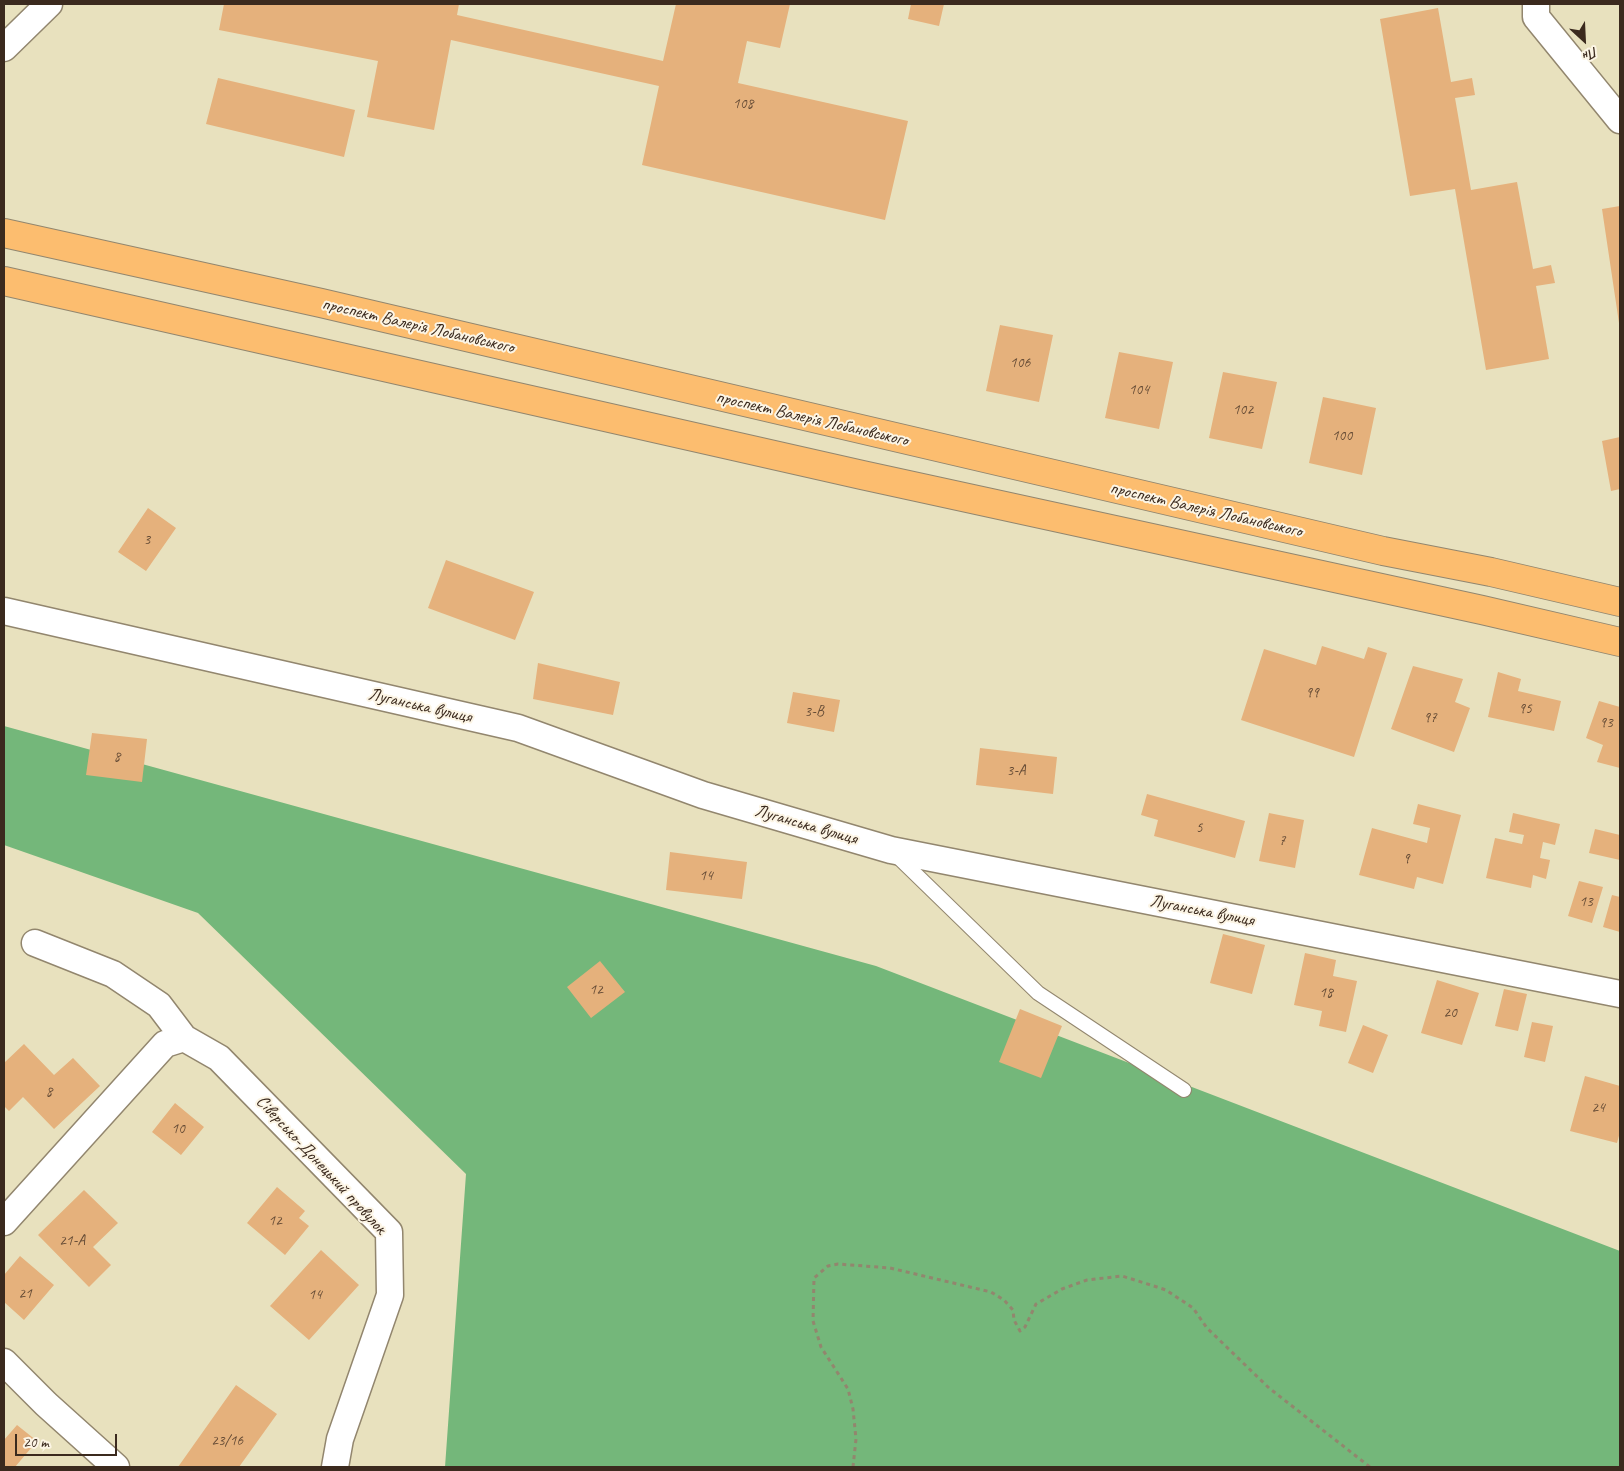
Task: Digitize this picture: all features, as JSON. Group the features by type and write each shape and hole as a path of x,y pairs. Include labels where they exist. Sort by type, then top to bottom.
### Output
{"main road":[{"name":"проспект Валерія Лобановського","path":"4,234 322,303 1383,551 1491,572 1620,602"},
{"path":"4,281 852,473 1491,612 1620,642"}],"street":[{"path":"4,48 49,4"},
{"path":"1536,4 1536,17 1620,120"},
{"name":"Луганська вулиця","path":"4,611 518,728 703,795 891,850 1620,994"},
{"name":"Сіверсько-Донецький провулок","path":"35,943 113,974 159,1005 184,1038 219,1058 389,1232 390,1295 340,1439 335,1467"},
{"path":"4,1222 165,1044 184,1038"},
{"path":"4,1362 46,1404 116,1467"}],"lane":[{"path":"891,850 1038,993 1184,1090"}],"path":[{"path":"853,1467 856,1439 853,1409 848,1390 821,1347 813,1321 814,1278 828,1266 838,1264 890,1268 990,1292 1004,1300 1013,1310 1014,1320 1020,1331 1025,1327 1036,1304 1062,1289 1086,1280 1122,1276 1166,1290 1193,1308 1208,1328 1269,1388 1370,1467"}],"green space":[{"path":"4,726 876,966 1620,1251 1620,1467 445,1467 466,1174 198,913 4,845"}],"building":[{"path":"224,4 459,4 457,15 663,61 676,4 790,4 780,48 747,41 738,83 908,121 885,220 642,165 659,86 451,40 434,130 367,117 378,61 219,30"},
{"path":"911,4 944,4 939,26 908,19"},
{"path":"1438,8 1451,82 1472,78 1475,95 1455,98 1471,190 1517,182 1533,269 1551,265 1555,283 1536,286 1549,359 1486,370 1455,189 1410,196 1380,19"},
{"path":"218,78 355,110 344,157 206,124"},
{"path":"1620,206 1620,323 1619,323 1602,209"},
{"path":"1000,325 1053,335 1039,402 986,391"},
{"path":"1119,352 1173,362 1159,429 1105,418"},
{"path":"1223,372 1277,382 1262,449 1209,438"},
{"path":"1323,397 1376,408 1362,475 1309,463"},
{"path":"1620,437 1620,489 1611,491 1602,441"},
{"path":"148,508 176,528 146,571 118,552"},
{"path":"446,560 534,592 515,640 428,608"},
{"path":"1322,646 1364,659 1368,647 1387,653 1354,757 1241,720 1264,649 1316,665"},
{"path":"538,663 620,682 613,715 533,699"},
{"path":"1413,666 1463,679 1455,702 1470,708 1454,752 1391,729"},
{"path":"1498,672 1521,679 1518,691 1561,701 1554,731 1488,717"},
{"path":"793,692 840,700 834,732 787,723"},
{"path":"1599,701 1620,707 1620,768 1597,762 1603,745 1586,738"},
{"path":"92,733 147,739 142,782 86,775"},
{"path":"980,748 1057,757 1053,794 976,785"},
{"path":"1147,794 1245,821 1235,858 1154,836 1158,820 1141,815"},
{"path":"1418,804 1461,815 1443,884 1417,877 1414,889 1359,875 1372,828 1427,843 1430,828 1413,824"},
{"path":"1269,813 1304,820 1295,868 1259,861"},
{"path":"1513,813 1560,824 1555,845 1543,842 1540,858 1550,860 1546,879 1533,875 1531,888 1486,878 1495,838 1522,844 1524,835 1509,832"},
{"path":"1595,829 1620,835 1620,860 1589,853"},
{"path":"670,852 747,862 742,899 666,890"},
{"path":"1579,881 1603,887 1592,923 1568,916"},
{"path":"1612,895 1620,897 1620,932 1603,927"},
{"path":"1223,934 1265,945 1252,994 1210,983"},
{"path":"1305,953 1336,960 1333,976 1357,981 1346,1032 1319,1026 1322,1011 1294,1005"},
{"path":"600,961 625,992 591,1018 567,987"},
{"path":"1437,980 1479,993 1462,1045 1421,1033"},
{"path":"1504,989 1527,994 1518,1031 1495,1026"},
{"path":"1020,1009 1062,1026 1041,1078 999,1062"},
{"path":"1532,1022 1553,1026 1545,1062 1524,1057"},
{"path":"1363,1025 1388,1035 1373,1073 1348,1063"},
{"path":"24,1044 54,1075 73,1058 100,1086 54,1129 23,1097 9,1111 4,1106 4,1063"},
{"path":"1585,1076 1620,1086 1620,1132 1617,1143 1570,1131"},
{"path":"175,1103 204,1127 181,1155 152,1132"},
{"path":"277,1187 305,1211 299,1218 309,1226 285,1255 247,1223"},
{"path":"84,1190 118,1223 93,1247 111,1265 89,1287 38,1235"},
{"path":"321,1250 359,1285 309,1340 270,1306"},
{"path":"20,1256 54,1285 24,1320 4,1302 4,1275"},
{"path":"236,1385 277,1414 239,1467 178,1467"},
{"path":"17,1425 37,1441 15,1467 4,1467 4,1440"}]}
